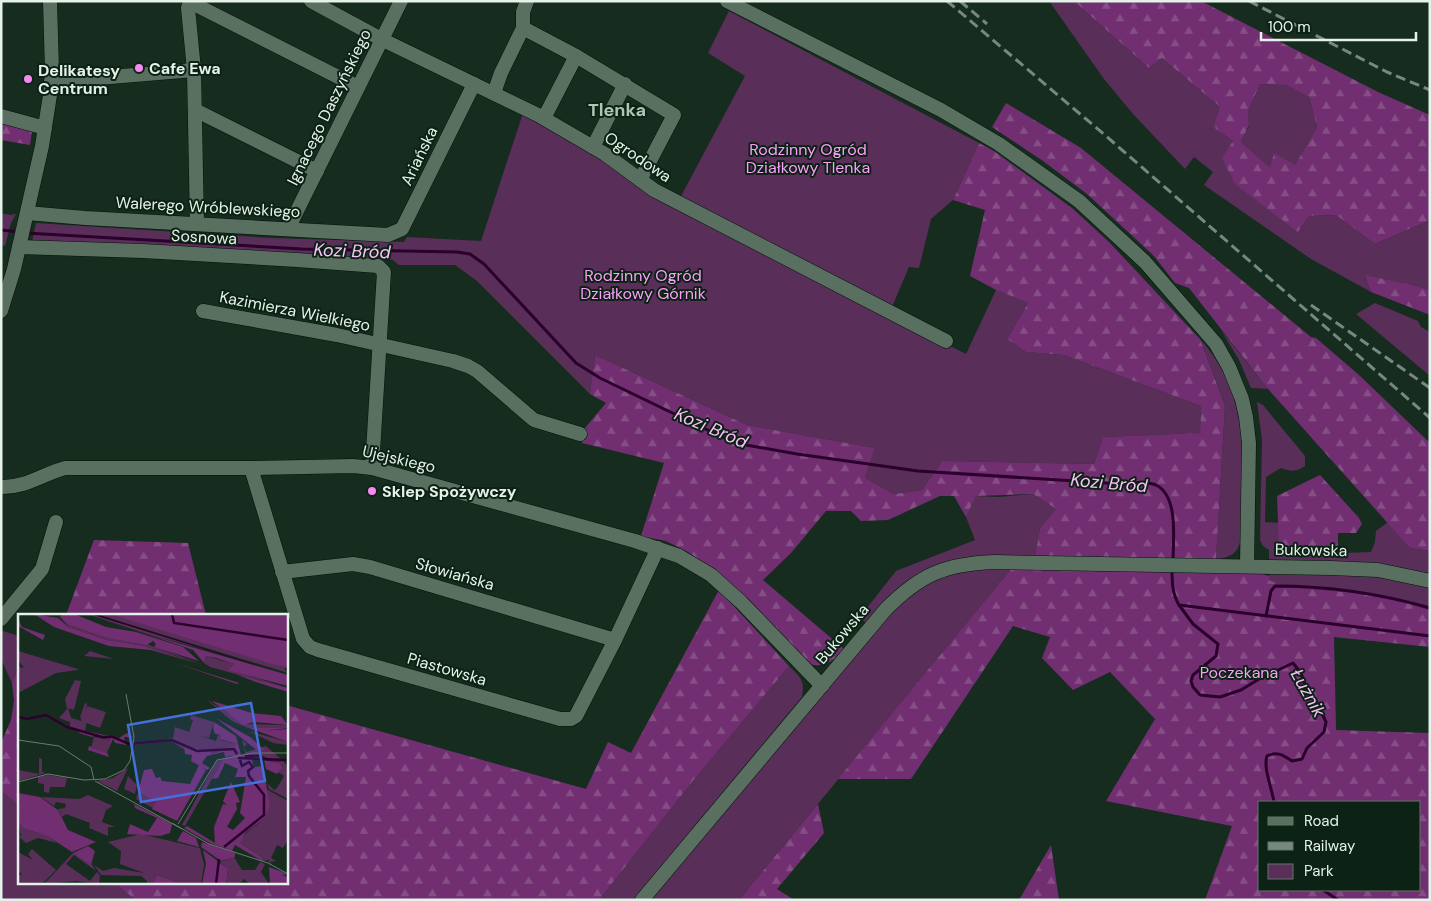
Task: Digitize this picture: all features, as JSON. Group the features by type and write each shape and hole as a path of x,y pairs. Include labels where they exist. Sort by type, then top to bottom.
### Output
{"street":[{"path":"1,311 19,245 45,128 51,82 50,1"},
{"name":"Ogrodowa","path":"310,1 381,39 544,118 593,147 654,190 946,341"},
{"name":"Ignacego Daszyńskiego","path":"288,229 401,1"},
{"name":"Ariańska","path":"388,235 402,229 484,88 500,73 523,28 523,12 527,1"},
{"path":"727,1 941,110 999,144 1079,201 1151,268 1216,344 1229,367 1242,399 1249,444 1247,566"},
{"path":"197,224 194,70 188,8 190,2 358,88"},
{"path":"523,28 625,84 674,115 640,180"},
{"path":"544,118 576,56"},
{"path":"51,82 194,70"},
{"path":"593,147 625,84"},
{"path":"195,110 317,172"},
{"path":"1,116 45,128"},
{"name":"Walerego Wróblewskiego","path":"26,214 388,235"},
{"name":"Sosnowa","path":"19,245 297,260 378,266 384,272"},
{"name":"Kazimierza Wielkiego","path":"372,468 384,272"},
{"name":"Kazimierza Wielkiego","path":"203,311 337,335 453,361 477,371 534,420 580,434"},
{"name":"Ujejskiego","path":"1,487 21,485 38,480 51,472 65,468 353,466 372,468 658,548 679,556 711,575 741,602 822,686"},
{"name":"Piastowska","path":"251,468 303,639 310,646 318,650 560,719 570,719 576,716 615,640 658,548"},
{"path":"1,619 42,568 56,522"},
{"name":"Bukowska","path":"642,900 886,609 916,583 943,569 966,564 994,562 1353,568 1399,573 1430,581"},
{"name":"Słowiańska","path":"282,572 353,564 370,567 615,640"}],"green space":[{"path":"1049,1 1074,1 1149,68 1162,58 1220,107 1213,127 1233,141 1298,232 1309,216 1336,215 1375,244 1430,220 1430,290 1364,276 1371,292 1311,259 1204,185 1213,172 1194,157 1185,169 1133,114 1104,79"},
{"path":"1074,1 1201,1 1378,92 1430,115 1430,220 1375,244 1336,215 1309,216 1298,232 1235,184 1222,158 1233,141 1213,127 1220,107 1162,58 1149,68","holes":["1260,84 1286,85 1309,97 1317,127 1295,165 1274,153 1270,168 1241,142 1249,125 1248,111"]},
{"name":"Rodzinny Ogród Działkowy Tlenka","path":"729,11 979,143 953,200 931,219 919,268 909,267 892,307 680,198 745,76 708,53"},
{"path":"1260,84 1286,85 1309,97 1317,127 1295,165 1270,169 1241,142 1249,126 1248,111"},
{"path":"1006,103 1081,148 1311,337 1316,338 1359,375 1430,443 1430,551 1410,548 1268,389 1189,288 1175,283 1154,256 1087,194 1043,161 992,127"},
{"name":"Rodzinny Ogród Działkowy Górnik","path":"523,113 610,162 651,194 966,354 996,290 1028,303 1007,339 1026,352 1064,355 1201,406 1200,433 1103,437 1094,464 942,461 922,490 894,494 865,478 875,448 747,425 595,355 590,394 477,281 455,265 399,265 393,260 355,257 32,242 36,223 271,238 404,242 407,237 481,241"},
{"path":"1,121 32,131 30,145 1,140"},
{"path":"979,143 994,151 1072,208 1109,242 1200,339 1225,406 1216,560 1035,556 1040,528 1056,509 1033,494 976,496 966,517 954,496 940,496 888,520 861,521 851,511 826,511 791,553 763,580 844,649 829,662 819,665 808,664 719,574 688,552 666,541 641,536 664,463 582,443 585,428 606,403 590,394 595,355 747,425 875,448 865,478 894,494 922,490 942,461 1094,464 1103,437 1200,433 1201,406 1064,355 1026,352 1007,339 1028,303 996,290 970,276 985,210 953,200"},
{"path":"1,213 16,214 11,223 5,246 1,245"},
{"path":"1364,275 1430,290 1430,315 1371,292"},
{"path":"1375,303 1418,321 1421,327 1430,332 1430,376 1356,314"},
{"path":"1221,330 1268,389 1251,388 1239,360"},
{"path":"1200,339 1217,361 1229,384 1237,408 1243,457 1242,537 1234,553 1216,560 1225,406"},
{"path":"1257,402 1263,405 1305,456 1305,466 1302,468 1293,471 1281,468 1266,477 1265,522 1279,523 1279,546 1312,547 1314,554 1371,552 1375,542 1376,531 1388,522 1410,548 1430,551 1430,611 1346,592 1286,587 1269,580 1269,550 1263,546 1260,540 1262,440"},
{"path":"1320,475 1359,518 1362,524 1356,533 1338,533 1338,546 1279,546 1277,496"},
{"path":"1033,494 1056,509 1040,528 1035,556 963,558 938,565 925,570 867,623 859,618 896,571 975,540 966,517 976,496 999,497"},
{"path":"94,540 188,543 206,614 66,614"},
{"path":"1012,568 739,900 652,900 717,817 891,611 928,582 965,569"},
{"name":"Poczekana","path":"1012,568 1256,572 1269,576 1269,580 1286,587 1346,592 1400,600 1430,611 1430,647 1334,637 1336,730 1430,733 1430,900 1205,900 1232,826 1106,801 1155,719 1110,672 1073,690 1042,658 1050,637 1013,626 911,779 838,779"},
{"path":"719,590 789,666 692,782 599,900 135,900 116,884 288,884 288,706 586,789 608,742 631,753"},
{"path":"3,631 18,636 18,668 12,683 1,659 1,633"},
{"path":"789,666 801,680 803,687 802,697 633,900 599,900 692,782"},
{"path":"18,668 18,804 1,791 1,743 11,720 14,701 12,683"},
{"path":"1,791 18,804 18,884 116,884 135,900 1,900"},
{"path":"818,804 824,833 777,889 794,900 739,900"},
{"path":"1051,845 1059,900 1019,900"}],"waterway":[{"name":"Kozi Bród","path":"1,230 20,232"},
{"name":"Kozi Bród","path":"26,233 302,249 457,252 470,254 484,264 576,363 600,378 722,437 746,445 797,454 918,471 1122,484 1148,483 1156,485 1163,491 1171,509 1174,531 1173,561"},
{"name":"Kozi Bród","path":"1172,568 1172,583 1179,605 1430,636"},
{"path":"1266,616 1271,591 1275,586 1315,587 1353,591 1430,608"},
{"name":"Łużnik","path":"1179,605 1193,624 1218,644 1216,656 1193,675 1191,681 1193,687 1200,695 1220,697 1241,690 1293,663 1301,673 1307,691 1317,703 1326,722 1324,732 1307,748 1302,759 1292,761 1283,755 1267,756 1267,772 1274,801"},
{"name":"Łużnik","path":"1324,891 1338,900"}],"railway":[{"path":"947,1 1106,136 1430,418"},
{"path":"960,1 987,24"},
{"path":"1249,1 1387,72 1430,90"},
{"path":"1311,305 1430,388"}],"place":[{"name":"Cafe Ewa","path":"139,68"},
{"name":"Delikatesy Centrum","path":"28,79"},
{"name":"Sklep Spożywczy","path":"372,491"}],"district":[{"name":"Tlenka","path":"617,110"}]}
